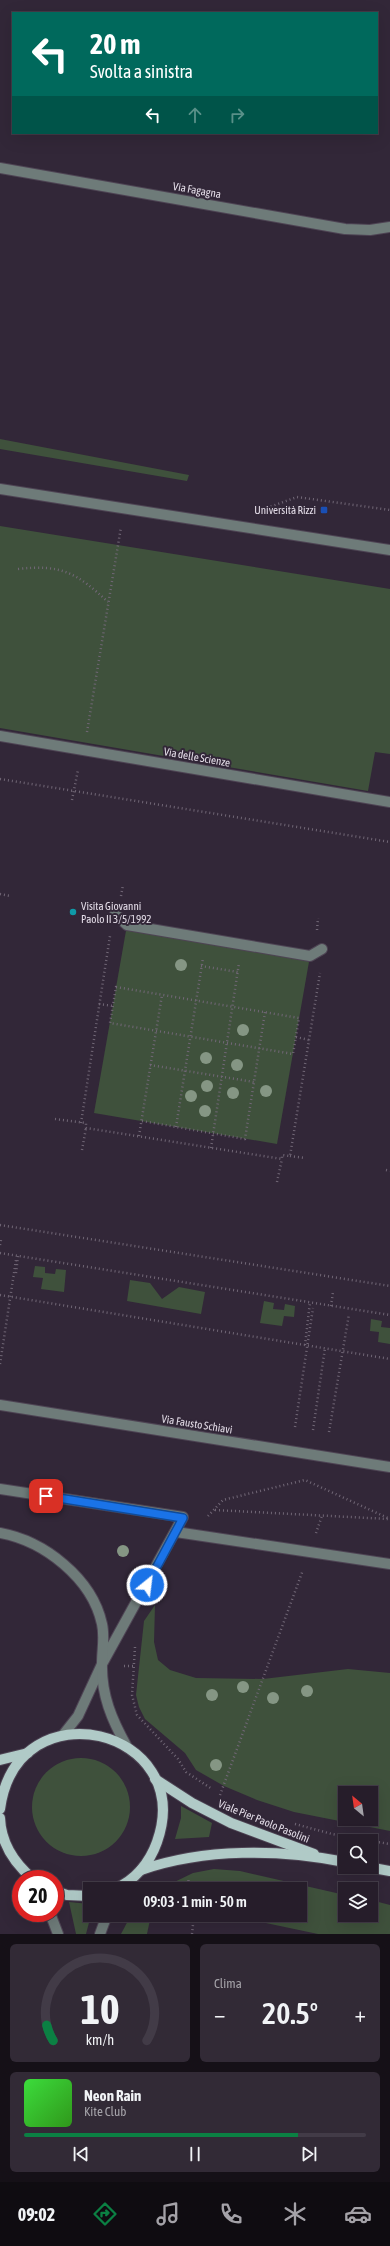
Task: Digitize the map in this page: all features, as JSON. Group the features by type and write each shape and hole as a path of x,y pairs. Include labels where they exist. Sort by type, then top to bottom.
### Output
{"main road":[{"path":"0,1809 7,1780 15,1768 28,1753 48,1740 63,1735 85,1733 99,1734 127,1746 142,1759 155,1779 163,1806 162,1828 153,1853 141,1870 125,1882"},
{"path":"0,1760 28,1753"},
{"name":"Viale Pier Paolo Pasolini","path":"155,1779 192,1803 231,1823 325,1858"},
{"path":"0,1818 2,1836 7,1848 22,1870"},
{"name":"Viale Pier Paolo Pasolini","path":"141,1870 164,1862 201,1856 258,1853 325,1858 338,1861"},
{"path":"378,1869 390,1871"},
{"path":"64,1894 83,1896"}],"street":[{"name":"Via Fagagna","path":"0,168 345,229 370,230 390,226"},
{"path":"0,489 390,550"},
{"name":"Via delle Scienze","path":"0,736 390,802"},
{"path":"115,914 127,925 310,956 322,949"},
{"name":"Via Fausto Schiavi","path":"0,1405 390,1467"},
{"path":"0,1489 183,1518 102,1664 78,1716 63,1735"},
{"path":"176,1532 390,1564"},
{"path":"0,1533 12,1535 44,1549 68,1568 83,1586 98,1611 102,1623 104,1645 102,1664 105,1701 113,1721 127,1746"},
{"path":"53,1922 58,1934"},
{"path":"100,1934 104,1922"}],"path":[{"path":"267,508 297,497 390,510"},
{"path":"72,800 84,750 121,524"},
{"path":"18,569 41,566 62,570 86,582 108,602"},
{"path":"0,779 390,842"},
{"path":"0,894 10,896"},
{"path":"81,1123 112,917 115,914"},
{"path":"176,1127 206,938"},
{"path":"211,1148 242,944"},
{"path":"290,1156 324,950 322,949"},
{"path":"201,966 238,972"},
{"path":"116,987 162,995 299,1018 293,1054 110,1023 116,987"},
{"path":"139,1136 162,995"},
{"path":"99,1004 113,1006"},
{"path":"142,1121 246,1139 264,1012"},
{"path":"296,1037 309,1040"},
{"path":"150,1064 254,1082"},
{"path":"55,1119 86,1124 82,1150"},
{"path":"86,1128 282,1158"},
{"path":"277,1182 282,1155 305,1158"},
{"path":"386,1170 390,1171"},
{"path":"0,1225 390,1286"},
{"path":"0,1245 1,1240"},
{"path":"0,1253 390,1315"},
{"path":"12,1297 18,1256"},
{"path":"0,1364 16,1260"},
{"path":"331,1306 332,1292"},
{"path":"0,1295 390,1359"},
{"path":"305,1345 310,1302"},
{"path":"295,1427 313,1308"},
{"path":"341,1351 348,1308"},
{"path":"329,1432 349,1314"},
{"path":"313,1430 325,1348"},
{"path":"191,1534 224,1500 305,1480 390,1519"},
{"path":"214,1510 390,1519"},
{"path":"220,1795 322,1516"},
{"path":"135,1645 132,1696 137,1715 178,1759 186,1772 225,1798"},
{"path":"287,1822 338,1835"},
{"path":"378,1842 390,1844"},
{"path":"192,1934 193,1922"}],"green space":[{"path":"0,439 189,475 187,481 0,449"},
{"path":"0,526 390,589 390,754 375,752 368,791 0,728"},
{"path":"127,925 310,956 277,1144 94,1113"},
{"path":"35,1266 45,1267 45,1273 55,1274 56,1269 66,1270 64,1292 41,1289 43,1278 33,1277"},
{"path":"130,1280 150,1283 162,1299 179,1287 205,1292 201,1314 127,1301"},
{"path":"264,1301 274,1303 273,1309 284,1310 285,1304 295,1306 294,1317 284,1316 282,1326 260,1323"},
{"path":"371,1319 382,1321 381,1327 390,1328 390,1344 378,1342 379,1332 370,1331"},
{"path":"155,1605 154,1642 158,1660 170,1670 196,1678 263,1679 348,1669 390,1673 390,1831 365,1826 378,1826 378,1786 338,1786 338,1821 294,1812 257,1800 224,1786 196,1770 185,1753 145,1719 139,1707 136,1695 144,1621"},
{"path":"81,1758 100,1762 115,1773 126,1788 130,1807 126,1826 115,1841 100,1852 81,1856 62,1852 47,1841 36,1826 32,1807 36,1788 47,1773 62,1762"},
{"path":"181,1806 212,1823 209,1837 175,1839 181,1818"},
{"path":"214,1869 240,1871 288,1882 174,1882 193,1873"},
{"path":"307,1886 338,1893 338,1922 378,1922 378,1902 390,1905 390,1934 318,1934 261,1922 307,1922"},
{"path":"69,1902 83,1903 83,1922 89,1922 86,1934 76,1934"},
{"path":"127,1922 150,1922 147,1934 121,1934"}],"place":[{"name":"Università Rizzi","path":"324,510"},
{"name":"Visita Giovanni Paolo II 3/5/1992","path":"73,912"}],"route":[{"path":"46,1496 183,1518 147,1585"}]}
